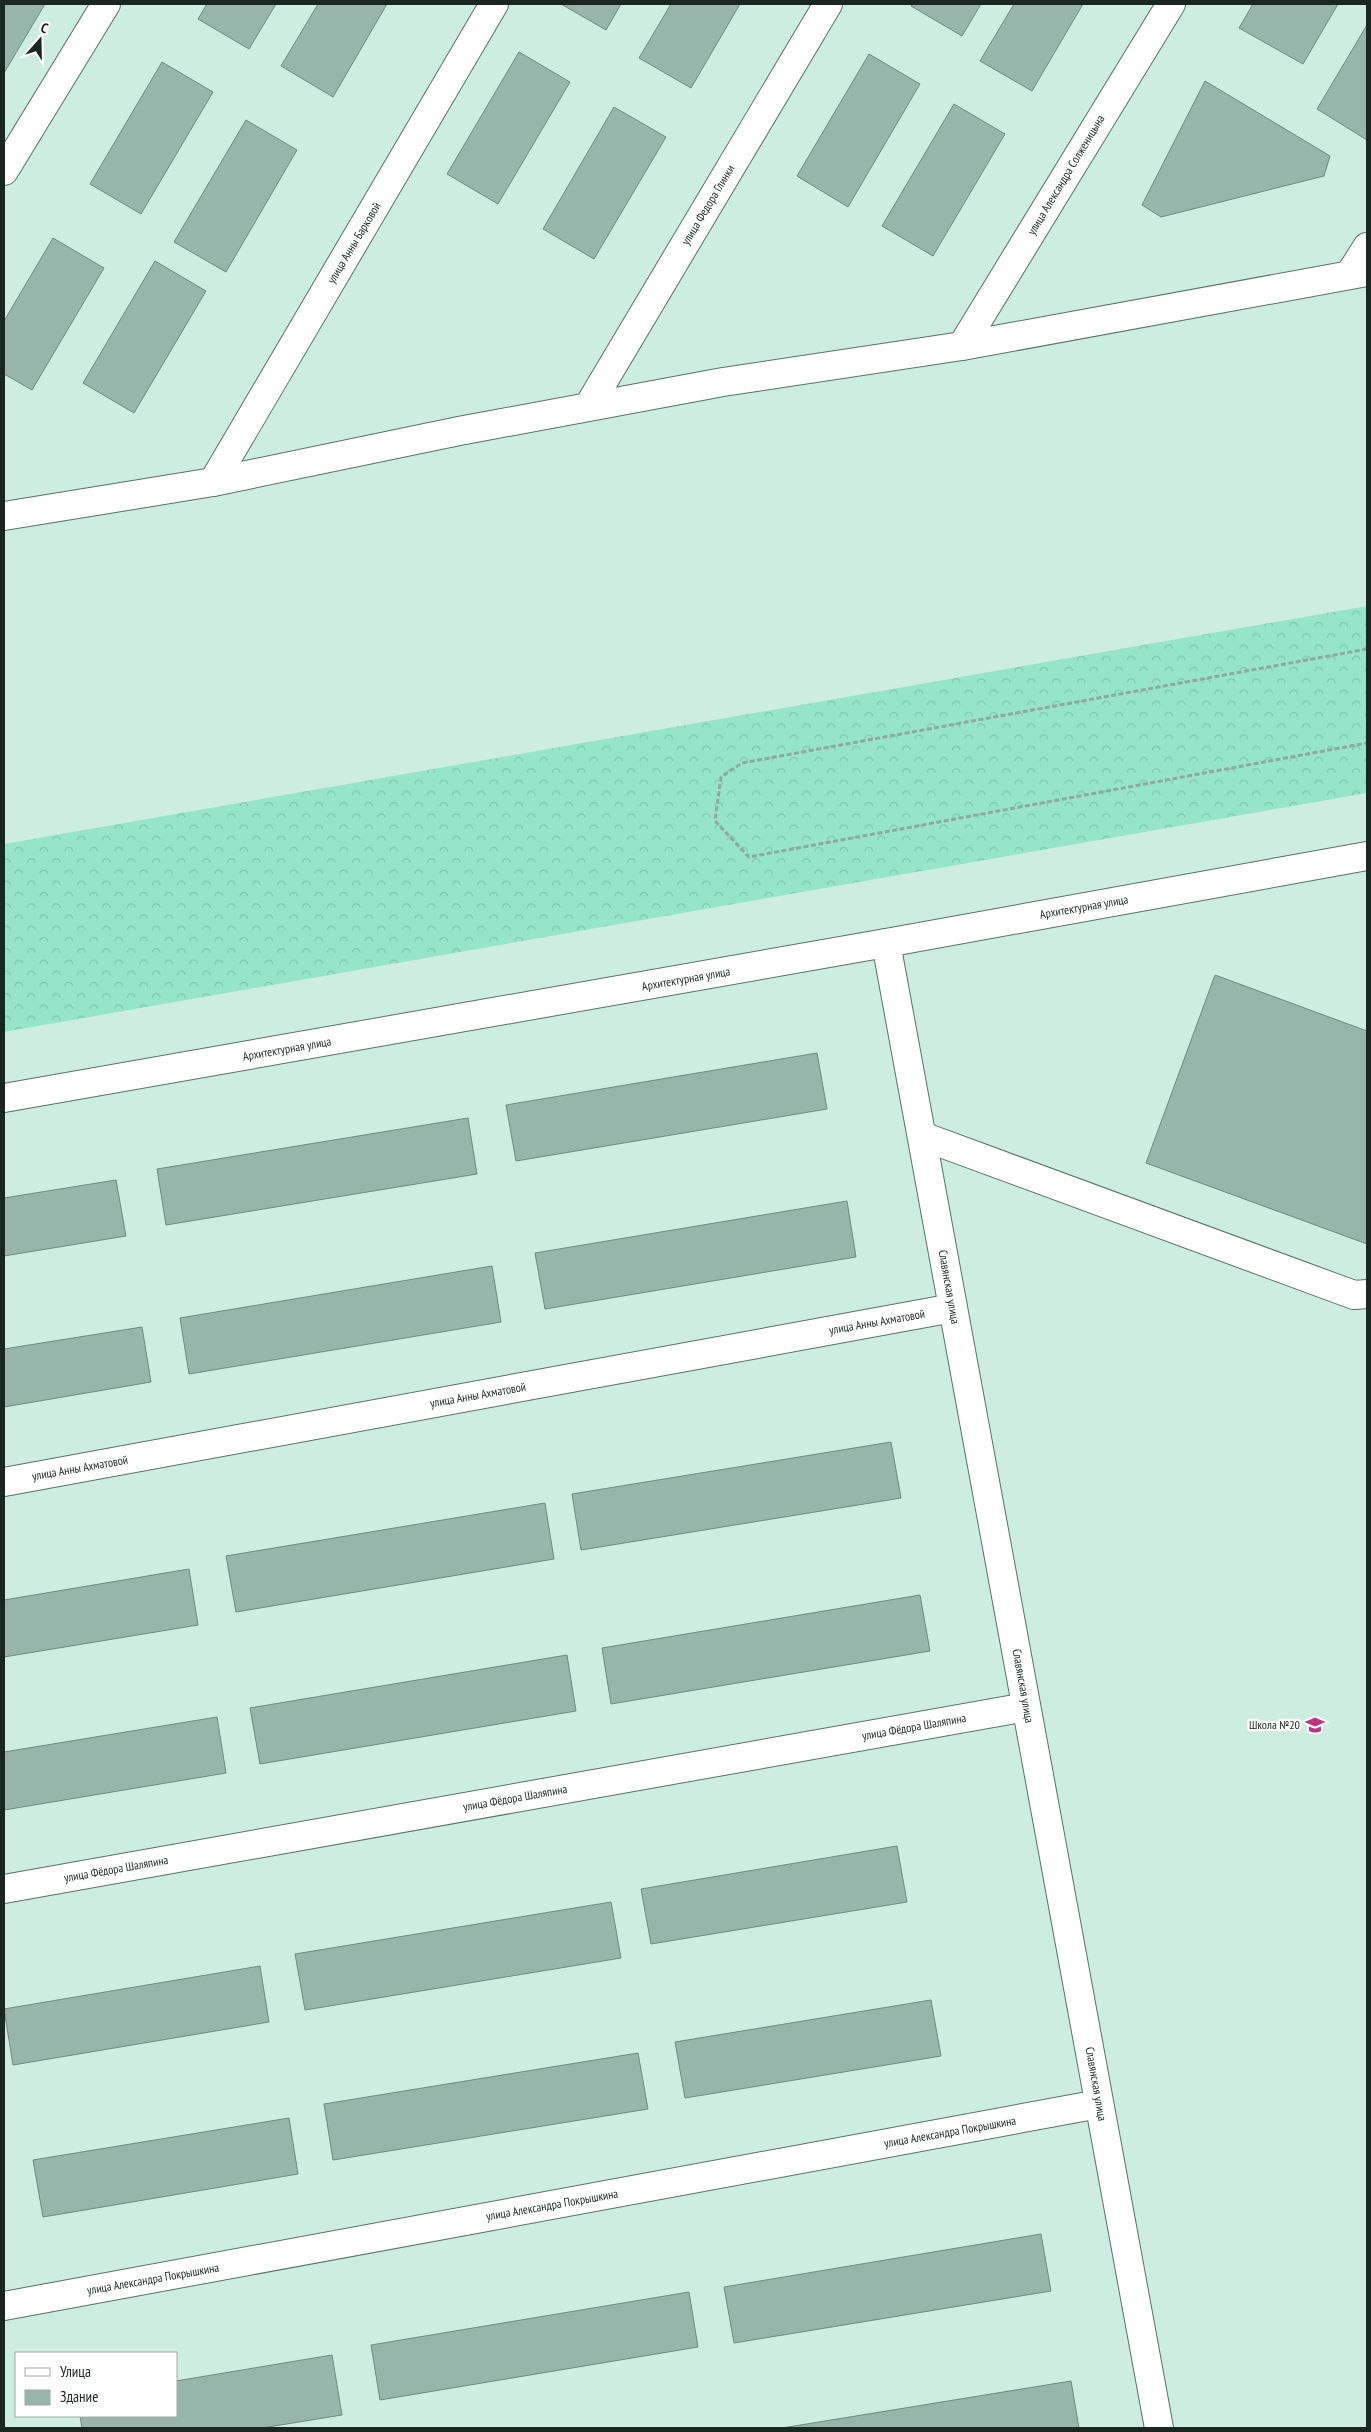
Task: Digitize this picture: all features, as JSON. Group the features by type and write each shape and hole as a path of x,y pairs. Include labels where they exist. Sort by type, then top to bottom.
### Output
{"street":[{"path":"4,171 106,4"},
{"name":"улица Анны Барковой","path":"213,482 494,4"},
{"name":"улица Федора Глинки","path":"588,407 828,4"},
{"name":"улица Александра Солженицына","path":"962,346 1171,4"},
{"path":"4,516 213,482 459,430 723,382 962,346 1359,273 1367,247"},
{"name":"Архитектурная улица","path":"4,1098 886,943 1367,856"},
{"name":"Славянская улица","path":"886,943 1159,2428"},
{"path":"922,1136 1354,1295 1367,1294"},
{"name":"улица Анны Ахматовой","path":"4,1482 953,1308"},
{"name":"улица Фёдора Шаляпина","path":"4,1889 1026,1707"},
{"name":"улица Александра Покрышкина","path":"4,2306 1099,2104"}],"path":[{"path":"1367,649 742,763 721,777 715,821 749,857 1367,743"}],"green space":[{"path":"1367,606 1367,793 4,1032 4,844"}],"building":[{"path":"4,4 45,4 4,73"},
{"path":"207,4 276,4 249,49 198,19"},
{"path":"318,4 387,4 333,97 281,66"},
{"path":"561,4 621,4 606,30"},
{"path":"671,4 740,4 691,88 639,58"},
{"path":"912,4 981,4 962,36 911,6"},
{"path":"1014,4 1083,4 1032,91 980,61"},
{"path":"1253,4 1338,4 1303,64 1239,28"},
{"path":"1367,25 1367,140 1317,109"},
{"path":"519,52 570,82 498,204 447,174"},
{"path":"869,54 920,84 848,207 797,176"},
{"path":"162,62 213,92 141,214 90,184"},
{"path":"1205,81 1330,156 1324,176 1161,217 1142,205"},
{"path":"954,104 1005,134 933,256 882,226"},
{"path":"614,107 666,137 594,259 543,229"},
{"path":"246,120 297,150 226,272 174,242"},
{"path":"53,238 104,268 32,390 4,374 4,321"},
{"path":"155,261 206,291 134,413 83,383"},
{"path":"1215,975 1367,1031 1367,1244 1146,1163"},
{"path":"817,1053 827,1109 516,1161 506,1105"},
{"path":"468,1118 477,1174 166,1225 157,1169"},
{"path":"116,1180 126,1236 4,1256 4,1198"},
{"path":"847,1201 856,1257 545,1309 535,1253"},
{"path":"492,1266 501,1322 189,1374 180,1318"},
{"path":"142,1327 151,1382 4,1407 4,1349"},
{"path":"891,1442 901,1498 581,1550 572,1494"},
{"path":"545,1503 554,1559 236,1612 226,1556"},
{"path":"189,1569 198,1625 4,1657 4,1600"},
{"path":"920,1595 930,1651 611,1704 602,1648"},
{"path":"567,1655 576,1711 260,1764 250,1708"},
{"path":"217,1717 226,1773 4,1810 4,1752"},
{"path":"897,1846 907,1902 651,1944 641,1889"},
{"path":"611,1902 621,1958 305,2010 295,1954"},
{"path":"260,1966 269,2022 13,2065 4,2009"},
{"path":"931,2000 941,2056 685,2098 675,2042"},
{"path":"638,2053 648,2109 333,2160 324,2104"},
{"path":"289,2118 298,2174 43,2217 33,2160"},
{"path":"1041,2234 1051,2291 734,2343 724,2287"},
{"path":"689,2292 698,2347 380,2400 371,2345"},
{"path":"332,2355 342,2415 262,2428 82,2428 80,2417 178,2417 178,2381"},
{"path":"1071,2381 1079,2428 782,2428"}],"place":[{"name":"Школа №20","path":"1315,1725"}]}
